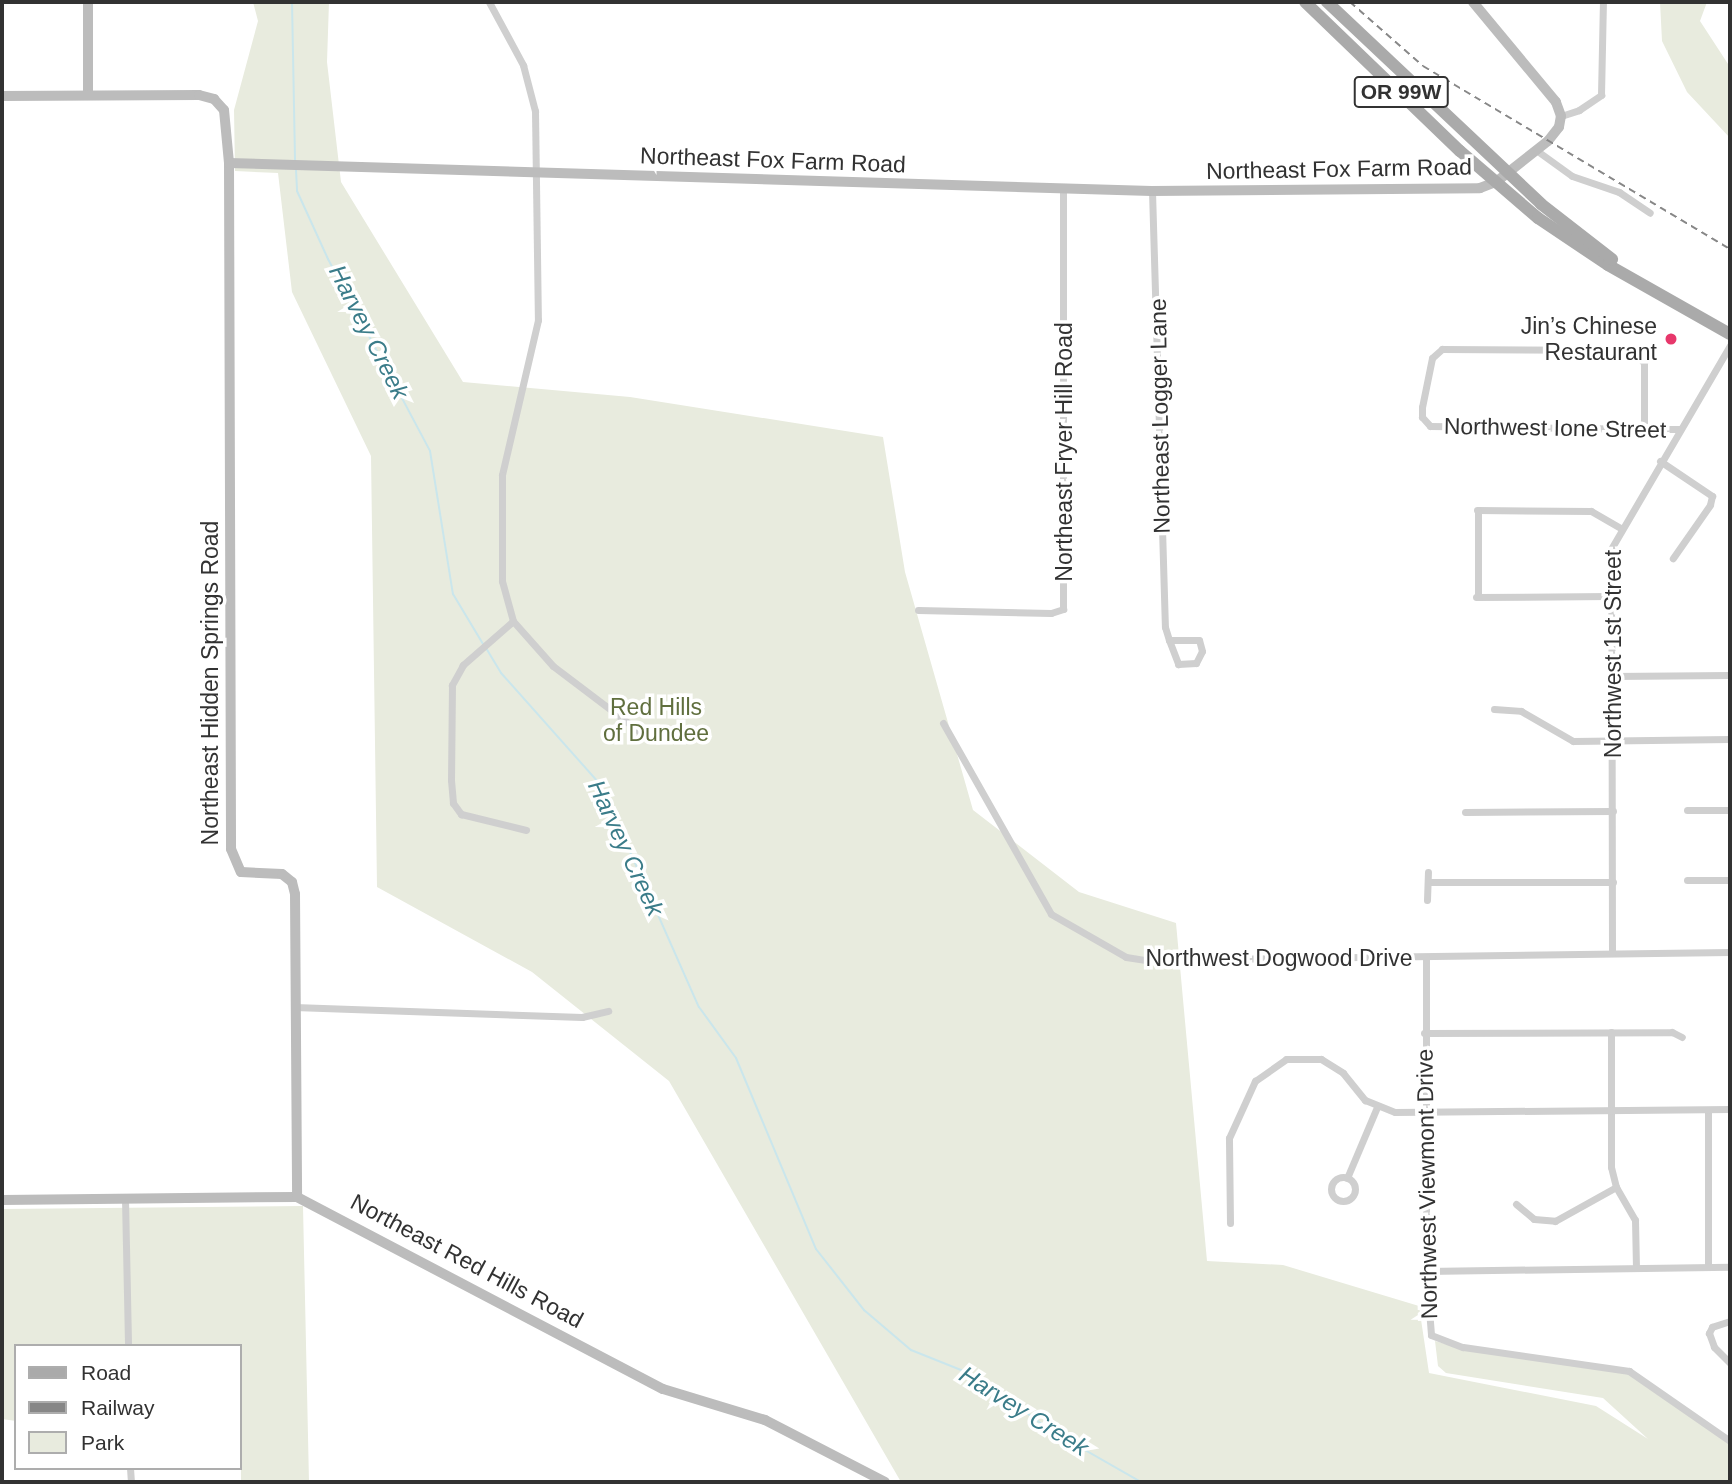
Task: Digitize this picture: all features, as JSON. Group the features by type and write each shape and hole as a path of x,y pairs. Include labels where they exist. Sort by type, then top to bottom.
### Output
{"main road":[{"name":"OR 99W","path":"1305,2 1496,183 1564,236 1730,334"},
{"name":"OR 99W","path":"1326,2 1507,173 1616,265"}],"street":[{"path":"88,2 88,94"},
{"path":"489,2 512,38 531,88 536,127 537,329 501,491 502,581 513,621 553,666 647,737"},
{"path":"1473,2 1556,102 1561,116 1587,106 1601,95 1603,2"},
{"path":"2,96 88,94 214,99 226,120 229,163"},
{"name":"Northeast Fox Farm Road","path":"229,163 535,175 1063,189 1399,192 1480,188 1496,183 1555,134 1561,116"},
{"path":"1536,150 1572,176 1619,192 1650,213"},
{"name":"Northeast Hidden Springs Road","path":"229,163 232,853 241,872 277,873 294,887 297,1197"},
{"name":"Northeast Fryer Hill Road","path":"918,610 1056,613 1063,609 1063,189"},
{"name":"Northeast Logger Lane","path":"1153,191 1164,608 1169,640 1178,664 1196,663 1202,651 1199,640 1169,640"},
{"name":"Northwest 1st Street","path":"1612,953 1611,549 1620,528 1730,345"},
{"name":"Northwest Ione Street","path":"1644,429 1644,363 1633,350 1442,349 1434,352 1422,407 1422,417 1430,426 1644,429 1680,429"},
{"path":"1660,461 1712,496 1682,551 1673,558"},
{"path":"1610,596 1477,596 1477,511 1586,510 1620,528"},
{"path":"513,621 463,665 452,685 454,806 473,819 526,830"},
{"path":"1612,676 1730,675"},
{"path":"1494,709 1521,711 1561,738 1612,741 1730,739"},
{"name":"Northwest Dogwood Drive","path":"943,723 1051,914 1116,953 1146,960 1730,952"},
{"path":"1687,810 1730,810"},
{"path":"1465,812 1613,811"},
{"path":"1427,900 1428,872"},
{"path":"1687,880 1730,880"},
{"path":"1427,882 1613,882"},
{"name":"Northwest Viewmont Drive","path":"1426,957 1424,1112 1428,1327 1437,1340 1629,1371 1730,1441"},
{"path":"294,1007 582,1017 608,1012"},
{"path":"1611,1032 1611,1110 1616,1187 1635,1220 1636,1266"},
{"path":"1424,1033 1672,1032 1682,1037"},
{"path":"1230,1223 1229,1138 1263,1072 1286,1059 1321,1059 1343,1073 1377,1107 1424,1112 1730,1109"},
{"path":"1347,1178 1377,1107"},
{"path":"1708,1110 1708,1267"},
{"path":"1516,1204 1534,1219 1555,1221 1616,1187"},
{"name":"Northeast Red Hills Road","path":"2,1200 297,1197 663,1389 765,1420 886,1482"},
{"path":"125,1199 128,1344"},
{"path":"1426,1271 1730,1266"},
{"path":"1730,1321 1712,1327 1709,1333 1714,1347 1730,1363"}],"green space":[{"name":"Red Hills of Dundee","path":"253,2 329,2 327,62 341,182 463,382 630,397 883,437 905,572 973,810 1079,892 1176,923 1207,1261 1283,1265 1419,1306 1429,1373 1596,1406 1648,1439 1603,1398 1446,1373 1438,1366 1435,1341 1463,1349 1629,1372 1730,1444 1730,1482 901,1482 669,1081 532,972 377,887 371,456 292,292 278,173 235,171 234,110 258,21"},
{"path":"1660,2 1707,2 1700,21 1730,67 1730,138 1687,92 1662,41"},
{"path":"303,1206 309,1482 241,1482 242,1344 14,1344 14,1421 2,1419 2,1209"}],"waterway":[{"name":"Harvey Creek","path":"292,2 295,161"},
{"name":"Harvey Creek","path":"296,170 297,191 328,259 430,451 453,594 483,644"},
{"name":"Harvey Creek","path":"486,648 501,673 600,784 699,1007 736,1058 816,1249 864,1310 911,1350 976,1376 1050,1430 1141,1482"}],"railway":[{"path":"1350,2 1423,66 1730,249"}],"place":[{"name":"Jin’s Chinese Restaurant","path":"1671,339"}]}
